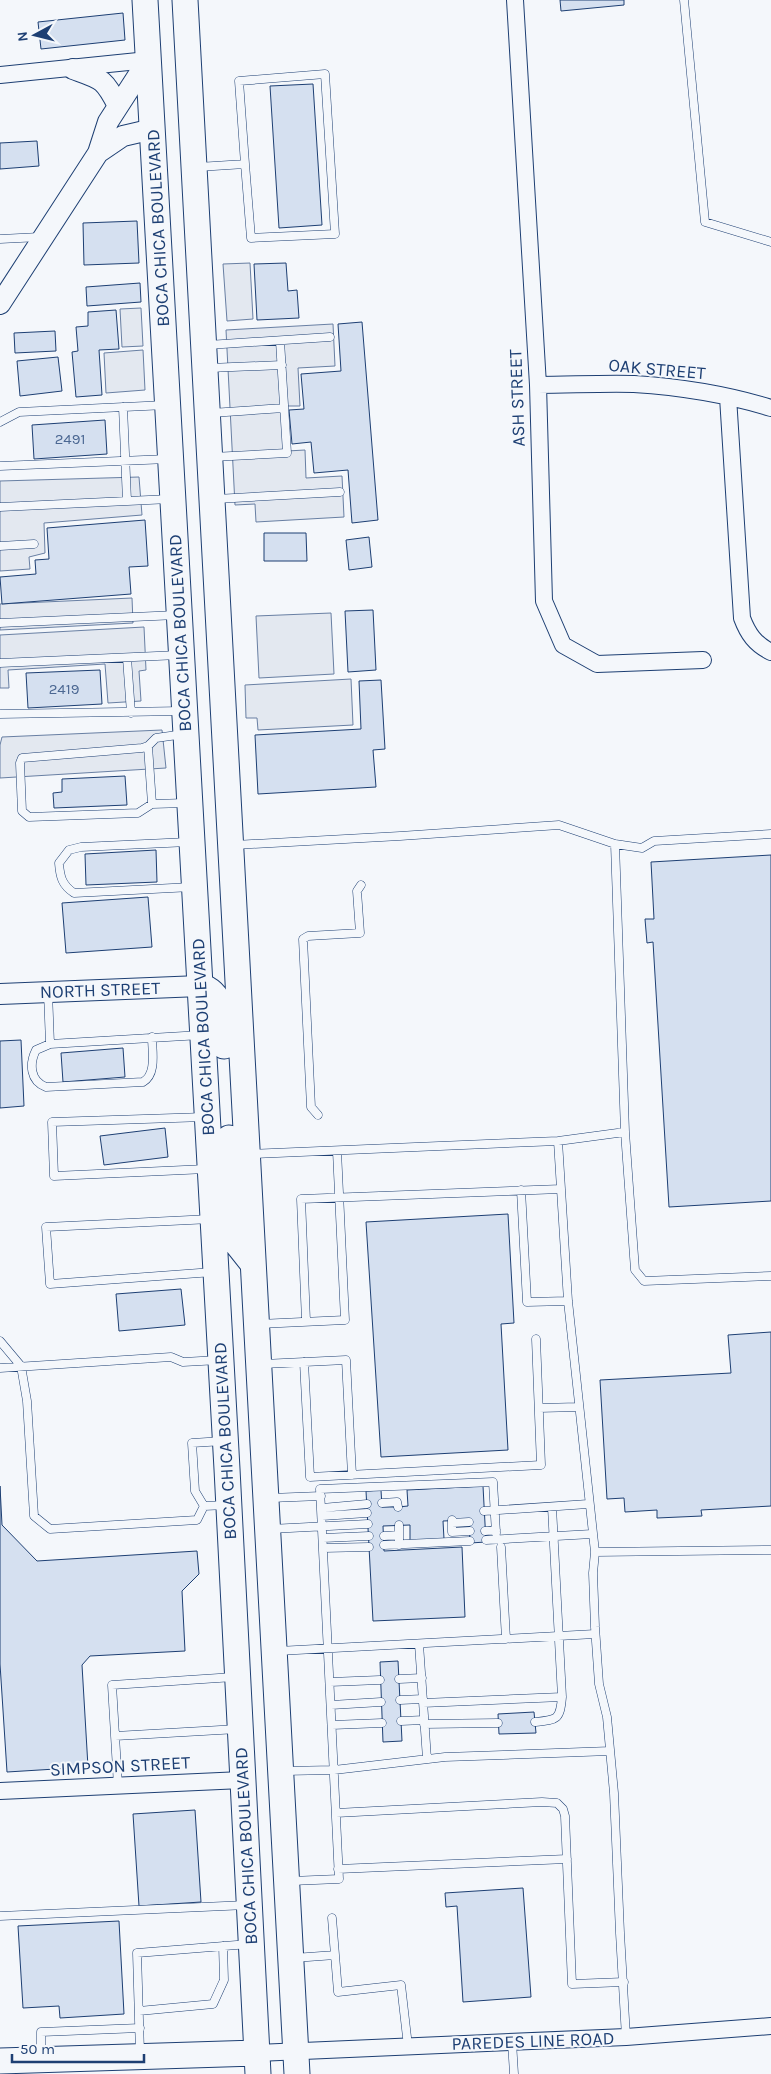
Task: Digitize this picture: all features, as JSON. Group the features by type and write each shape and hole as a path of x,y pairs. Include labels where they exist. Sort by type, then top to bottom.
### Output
{"main road":[{"name":"BOCA CHICA BOULEVARD","path":"146,0 229,1505 257,2063"},
{"path":"185,0 296,2063"},
{"path":"182,679 200,696 214,948 218,958 226,964 237,963"},
{"path":"200,986 210,989 218,999 222,1013 234,1240 253,1264"},
{"path":"0,2061 32,2065 126,2060 257,2063"}],"street":[{"name":"ASH STREET","path":"515,0 538,385 544,601 563,645 597,664 703,660"},
{"path":"0,75 73,69 102,63 148,60"},
{"path":"0,304 98,153 108,122 148,60"},
{"path":"73,69 100,79 110,90 118,106"},
{"path":"98,153 122,136 153,129"},
{"name":"OAK STREET","path":"538,385 633,384 689,389 771,408"},
{"path":"728,397 742,618 748,634 759,646 771,652"},
{"name":"NORTH STREET","path":"0,994 200,986"},
{"name":"SIMPSON STREET","path":"0,1791 242,1780"},
{"name":"PAREDES LINE ROAD","path":"257,2063 296,2063 408,2046 626,2037 771,2026"}],"lane":[{"path":"684,0 704,222 771,242"},
{"path":"325,74 335,234 251,238 245,164 239,81 325,74"},
{"path":"194,167 245,164"},
{"path":"0,239 44,237"},
{"path":"204,357 280,340 330,337"},
{"path":"209,457 287,453 280,340"},
{"path":"204,357 282,365"},
{"path":"0,422 18,412 168,405"},
{"path":"123,407 127,501"},
{"path":"207,413 284,408"},
{"path":"0,466 171,459"},
{"path":"212,499 340,492"},
{"path":"0,507 173,499"},
{"path":"0,546 34,544"},
{"path":"0,623 179,614"},
{"path":"0,663 181,655"},
{"path":"127,658 130,712"},
{"path":"0,714 130,712 185,722"},
{"path":"185,722 156,738 148,746 22,758 20,763 22,811 29,817 138,813 152,804 190,803"},
{"path":"148,746 152,804"},
{"path":"230,846 559,825 615,844 642,848 654,840 771,834"},
{"path":"192,842 80,847 69,850 59,864 60,879 74,893 195,887"},
{"path":"615,844 625,1132 635,1270 644,1281 771,1276"},
{"path":"318,1115 311,1106 303,939 308,936 360,933 357,891 361,885"},
{"path":"48,992 50,1044"},
{"path":"152,1037 152,1073 149,1079 143,1082 46,1087 38,1084 33,1073 33,1057 36,1050 50,1044 152,1037 202,1034"},
{"path":"207,1117 52,1122 54,1176 210,1169"},
{"path":"247,1154 558,1142 625,1132"},
{"path":"558,1142 568,1301 588,1504 595,1552 592,1573 595,1634 599,1684 607,1717 610,1751 616,1829 626,2037"},
{"path":"256,1324 345,1320 338,1151"},
{"path":"306,1321 301,1199 561,1188"},
{"path":"521,1190 527,1302 568,1301"},
{"path":"213,1219 46,1227 50,1284 216,1272"},
{"path":"304,1362 310,1477 541,1465 536,1339"},
{"path":"0,1341 21,1366 27,1400 34,1516 50,1528 197,1520 204,1506"},
{"path":"0,1368 171,1357 184,1362 221,1360"},
{"path":"258,1364 346,1360 352,1475"},
{"path":"539,1408 578,1407"},
{"path":"204,1506 195,1491 192,1443 225,1441"},
{"path":"286,1882 339,1879 320,1489 493,1482 496,1531 485,1531"},
{"path":"484,1492 493,1492"},
{"path":"266,1498 321,1496"},
{"path":"484,1502 494,1501"},
{"path":"382,1503 397,1502 398,1506"},
{"path":"322,1512 367,1504"},
{"path":"484,1511 588,1504"},
{"path":"204,1506 229,1505"},
{"path":"535,1722 553,1720 557,1717 561,1709 562,1697 552,1507"},
{"path":"322,1512 367,1513"},
{"path":"485,1522 495,1521"},
{"path":"469,1522 452,1522 452,1532 470,1531"},
{"path":"267,1529 368,1524"},
{"path":"399,1525 399,1545"},
{"path":"486,1540 592,1534"},
{"path":"384,1536 399,1535"},
{"path":"323,1538 369,1536"},
{"path":"384,1545 470,1541"},
{"path":"324,1548 369,1546"},
{"path":"501,1547 506,1639"},
{"path":"595,1552 771,1550"},
{"path":"274,1651 595,1634"},
{"path":"419,1644 427,1759"},
{"path":"118,1786 112,1685 237,1677"},
{"path":"399,1679 422,1678"},
{"path":"330,1682 380,1680"},
{"path":"400,1700 562,1697"},
{"path":"331,1705 381,1702"},
{"path":"401,1721 498,1723"},
{"path":"332,1725 382,1723"},
{"path":"115,1736 240,1729"},
{"path":"280,1771 334,1770 427,1759 610,1751"},
{"path":"336,1813 542,1802 557,1803 563,1809 565,1816 572,1984 624,1982"},
{"path":"338,1868 567,1859"},
{"path":"0,1916 249,1905"},
{"path":"332,1918 338,1992 401,1986 408,2046"},
{"path":"126,2060 140,2028 137,1953 250,1944"},
{"path":"139,2011 214,2004 224,1980 223,1946"},
{"path":"290,1958 335,1955"},
{"path":"32,2065 41,2032 140,2028"},
{"path":"512,2042 514,2074"}],"shaded area":[{"path":"250,263 253,319 227,321 223,264"},
{"path":"141,308 143,346 122,347 120,309"},
{"path":"333,324 335,366 298,368 300,406 285,406 287,451 305,450 306,478 342,476 344,517 256,522 255,504 235,505 226,330"},
{"path":"143,350 145,390 106,393 104,353"},
{"path":"139,477 142,515 44,523 45,553 29,557 30,569 0,571 0,481"},
{"path":"132,598 133,623 0,630 0,604"},
{"path":"331,613 334,674 259,678 256,616"},
{"path":"144,627 146,670 139,671 141,701 108,703 105,664 8,670 9,688 0,688 0,635"},
{"path":"351,679 353,725 258,730 257,718 246,718 245,685"},
{"path":"162,730 166,768 0,778 0,745 2,737"}],"building":[{"path":"560,0 624,0 624,5 561,11"},
{"path":"123,13 125,40 41,49 38,22"},
{"path":"313,84 322,225 279,228 270,86"},
{"path":"37,141 39,166 0,169 0,143"},
{"path":"137,221 139,263 84,265 83,223"},
{"path":"286,263 288,291 297,290 299,318 257,320 254,264"},
{"path":"140,283 141,302 87,306 86,287"},
{"path":"116,310 119,349 99,350 102,395 76,397 72,352 78,351 76,327 88,326 88,312"},
{"path":"362,322 378,520 352,523 348,470 314,473 311,442 292,444 289,410 304,409 301,374 341,371 338,324"},
{"path":"55,331 56,351 15,353 14,333"},
{"path":"58,357 62,391 20,396 17,361"},
{"path":"105,420 107,454 34,459 32,425"},
{"path":"145,520 148,566 129,567 131,594 2,604 0,577 36,574 35,560 49,559 47,528"},
{"path":"264,533 306,533 307,561 264,561"},
{"path":"369,537 372,567 349,570 346,540"},
{"path":"373,610 376,670 348,672 345,611"},
{"path":"100,670 102,704 28,708 26,673"},
{"path":"381,680 385,749 373,750 376,787 258,794 255,735 361,729 359,681"},
{"path":"125,776 127,805 54,808 53,793 62,792 62,779"},
{"path":"156,850 157,882 86,885 85,854"},
{"path":"771,855 771,1201 669,1207 653,942 647,943 645,919 654,919 651,862"},
{"path":"148,897 152,947 66,953 62,903"},
{"path":"21,1040 24,1106 0,1108 0,1041"},
{"path":"123,1048 125,1077 63,1082 61,1053"},
{"path":"165,1128 168,1157 104,1165 100,1136"},
{"path":"508,1214 514,1323 501,1324 508,1450 381,1457 366,1222"},
{"path":"181,1289 185,1325 119,1331 116,1294"},
{"path":"771,1332 771,1506 701,1510 702,1516 657,1518 657,1510 625,1512 624,1498 607,1499 600,1380 731,1373 728,1335"},
{"path":"0,1486 2,1525 37,1561 197,1551 199,1574 182,1591 185,1651 90,1656 82,1665 88,1767 7,1772 0,1664"},
{"path":"483,1486 486,1542 470,1543 469,1520 443,1521 444,1539 410,1541 410,1525 383,1526 384,1551 462,1547 465,1617 373,1621 366,1491 381,1490 382,1507 398,1507 408,1506 407,1490"},
{"path":"398,1661 402,1741 383,1742 380,1662"},
{"path":"534,1712 536,1733 499,1734 498,1714"},
{"path":"195,1810 201,1902 139,1906 133,1814"},
{"path":"523,1888 531,1997 463,2002 457,1906 446,1907 445,1893"},
{"path":"119,1921 124,2014 60,2018 59,2006 23,2008 18,1926"}]}
